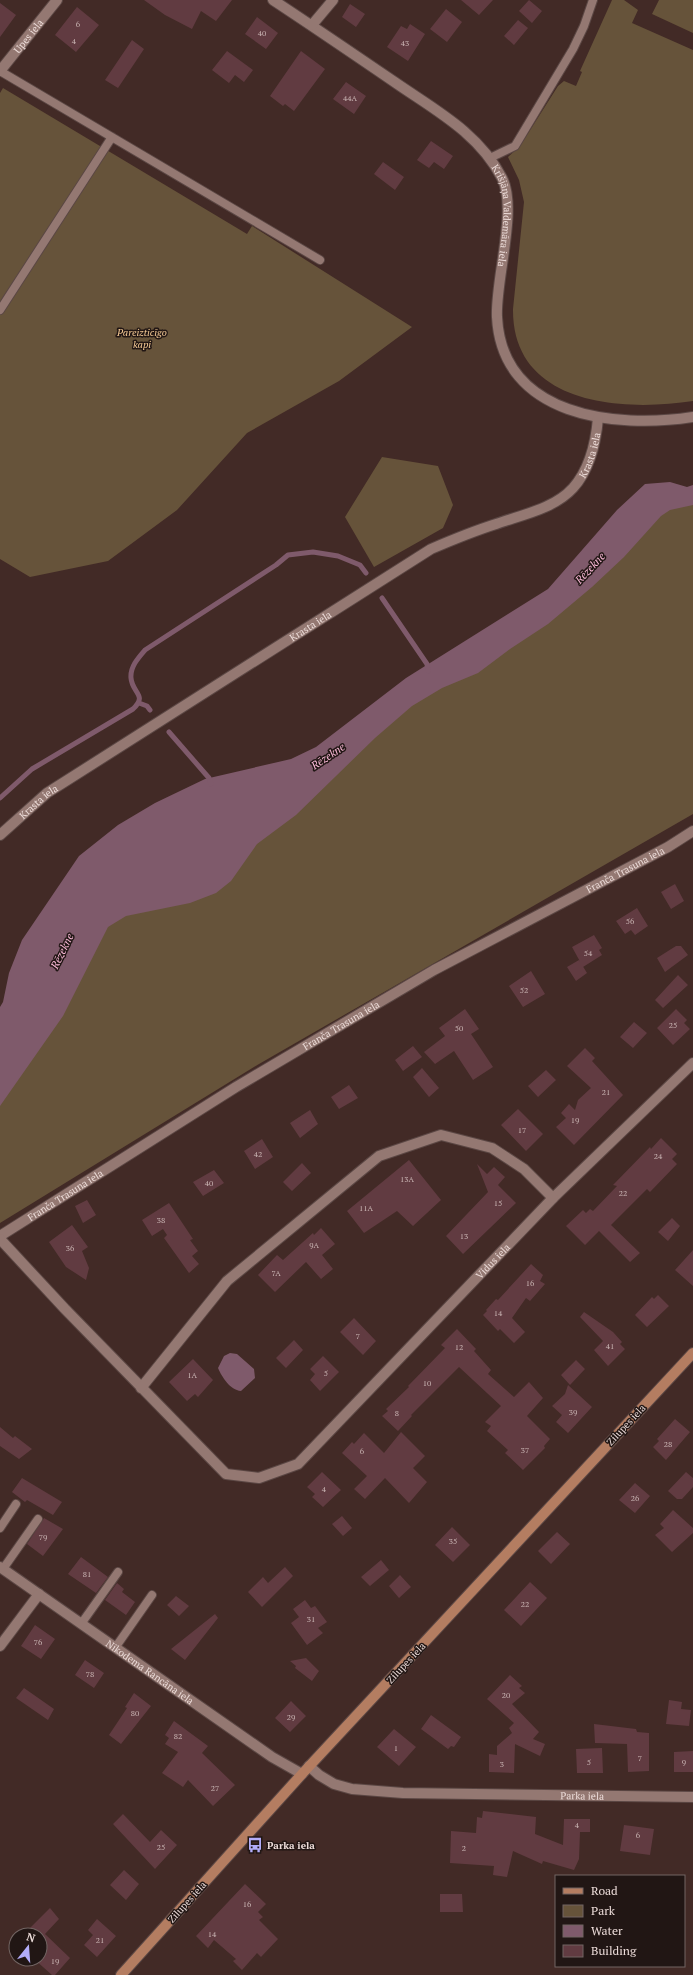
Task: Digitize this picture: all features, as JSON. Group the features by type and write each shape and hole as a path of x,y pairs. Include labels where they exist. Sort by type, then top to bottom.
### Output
{"main road":[{"name":"Zilupes iela","path":"121,1975 302,1774 693,1353"}],"street":[{"name":"Krišjāņa Valdemāra iela","path":"273,0 459,125 490,158 503,179 507,193 507,214 497,317 504,352 517,376 538,395 565,409 598,418 632,421 673,420 693,417"},
{"path":"312,26 333,0"},
{"name":"Upes iela","path":"0,71 52,2"},
{"name":"Krasta iela","path":"0,835 47,793 431,549 463,535 554,504 573,488 586,466 594,448 598,418"},
{"name":"Franča Trasuna iela","path":"0,1238 236,1087 434,970 668,847 693,831"},
{"name":"Vidus iela","path":"141,1388 226,1474 259,1478 298,1464 553,1198 693,1063"},
{"path":"0,1238 141,1388 227,1281 379,1156 441,1135 492,1148 524,1169 553,1198"},
{"name":"Nikodema Rancāna iela","path":"1,1568 272,1757 302,1774"},
{"path":"0,1646 38,1594"},
{"name":"Parka iela","path":"310,1766 319,1775 334,1784 352,1789 381,1792 433,1794 693,1796"}],"lane":[{"path":"490,158 515,146 573,49 584,26 593,0"},
{"path":"0,71 320,260"},
{"path":"0,310 112,137"},
{"path":"0,1528 16,1504"},
{"path":"1,1568 38,1519"},
{"path":"81,1624 118,1572"},
{"path":"115,1648 152,1595"}],"green space":[{"path":"612,0 624,0 638,10 632,23 693,50 693,401 635,405 605,402 576,395 551,383 531,365 518,341 513,309 524,202 519,180 508,157 520,146 558,86 564,81 576,86 582,72 580,71"},
{"path":"659,0 693,0 693,33 652,14"},
{"name":"Pareizticīgo kapi","path":"3,88 247,234 252,226 412,327 339,381 247,433 177,510 108,561 30,577 0,559 0,93"},
{"path":"382,457 438,466 453,505 443,528 374,567 345,517"},
{"path":"693,490 693,814 259,1064 0,1223 0,1052 79,918 260,800"}],"water":[{"name":"Rēzekne","path":"670,482 687,487 693,485 693,505 670,510 661,516 624,557 592,587 548,624 510,649 478,673 442,688 412,706 375,738 296,815 257,844 231,881 216,893 190,903 126,916 108,927 63,1016 0,1106 0,1007 3,1002 9,973 22,940 79,856 118,825 155,803 205,779 291,759 316,747 406,678 548,589 617,510 645,484"},
{"path":"230,1353 237,1354 254,1369 255,1378 241,1391 230,1386 218,1368 224,1356"}],"building":[{"path":"144,0 232,0 216,21 201,11 192,29 165,15"},
{"path":"461,0 493,0 479,15"},
{"path":"529,0 542,11 532,23 519,11"},
{"path":"0,3 16,15 0,37"},
{"path":"350,4 365,14 356,27 342,17"},
{"path":"77,7 99,25 76,52 55,35"},
{"path":"446,9 462,22 447,42 430,29"},
{"path":"257,17 278,33 266,49 245,34"},
{"path":"518,20 528,28 514,45 504,36"},
{"path":"410,24 425,34 408,61 387,47 401,26 407,29"},
{"path":"132,40 144,49 118,88 105,80"},
{"path":"227,51 253,70 244,82 235,75 229,83 212,70"},
{"path":"301,51 325,69 294,111 285,104 283,106 270,96"},
{"path":"346,82 366,96 354,114 333,99"},
{"path":"431,141 453,156 444,169 434,162 429,168 417,160"},
{"path":"383,162 404,177 395,190 374,174"},
{"path":"675,884 684,901 671,909 661,892"},
{"path":"637,908 648,926 635,935 631,930 625,934 616,921"},
{"path":"594,935 602,948 599,950 602,955 583,967 572,947"},
{"path":"676,946 681,946 688,955 665,972 657,958"},
{"path":"579,960 587,973 576,981 567,967"},
{"path":"531,971 545,994 523,1007 509,986"},
{"path":"678,975 688,985 663,1008 655,1000"},
{"path":"465,1009 479,1029 471,1034 493,1067 473,1080 454,1051 435,1064 424,1052 445,1036 439,1028"},
{"path":"676,1009 687,1020 684,1023 690,1029 673,1045 657,1028"},
{"path":"634,1022 647,1033 633,1048 620,1037"},
{"path":"413,1046 422,1057 403,1071 395,1060"},
{"path":"585,1048 595,1058 592,1061 623,1095 574,1145 556,1127 566,1118 561,1113 569,1104 575,1110 578,1100 591,1088 567,1066"},
{"path":"422,1068 439,1088 429,1097 413,1077"},
{"path":"546,1070 556,1080 538,1097 528,1086"},
{"path":"349,1085 358,1098 339,1109 331,1097"},
{"path":"518,1109 543,1134 526,1151 501,1125"},
{"path":"310,1110 318,1124 300,1138 290,1123"},
{"path":"661,1138 677,1154 672,1159 677,1164 650,1192 647,1189 611,1225 640,1253 630,1262 599,1231 585,1245 566,1226 583,1210 586,1213 590,1209 593,1211 617,1186 613,1185 650,1147 651,1149"},
{"path":"262,1139 273,1157 255,1169 244,1151"},
{"path":"409,1160 441,1200 413,1226 397,1211 364,1233 347,1211"},
{"path":"302,1163 311,1173 292,1191 283,1182"},
{"path":"477,1164 487,1174 494,1167 505,1177 498,1185 516,1203 463,1254 446,1236 488,1192"},
{"path":"214,1170 224,1183 203,1196 193,1182"},
{"path":"87,1200 96,1215 83,1223 75,1206"},
{"path":"169,1203 193,1239 190,1240 198,1251 192,1256 199,1264 189,1273 164,1238 167,1235 163,1229 152,1236 142,1220"},
{"path":"672,1218 680,1226 668,1241 658,1232"},
{"path":"72,1225 88,1247 82,1251 89,1268 86,1280 66,1267 49,1242"},
{"path":"321,1228 335,1244 322,1255 333,1269 321,1279 306,1262 275,1292 258,1275 277,1255 283,1260 313,1233 314,1235"},
{"path":"693,1250 693,1286 675,1270"},
{"path":"531,1264 543,1275 540,1281 545,1284 530,1301 526,1298 512,1318 525,1332 514,1343 500,1329 498,1331 483,1315 496,1299 498,1300"},
{"path":"658,1295 669,1306 647,1327 635,1315 652,1297 654,1299"},
{"path":"584,1312 613,1332 622,1342 620,1344 625,1349 608,1366 594,1350 603,1341 580,1317"},
{"path":"354,1318 376,1341 363,1355 340,1332"},
{"path":"457,1329 476,1349 474,1351 491,1370 488,1374 514,1397 529,1382 543,1398 527,1416 550,1439 544,1446 545,1448 523,1470 505,1453 508,1450 487,1431 491,1426 485,1422 501,1406 459,1367 411,1415 412,1416 398,1431 382,1416 388,1411 386,1409 409,1387 408,1386 445,1348 441,1345"},
{"path":"294,1340 303,1350 286,1368 276,1358"},
{"path":"323,1356 339,1372 320,1391 310,1380 315,1374 310,1369"},
{"path":"193,1359 213,1380 198,1397 195,1394 187,1401 169,1382"},
{"path":"576,1360 585,1369 570,1385 561,1375"},
{"path":"568,1385 592,1407 568,1433 556,1422 562,1415 552,1406 565,1394"},
{"path":"675,1419 690,1432 666,1460 653,1447 659,1441 657,1439"},
{"path":"0,1427 13,1438 15,1436 32,1449 19,1459 0,1446"},
{"path":"401,1432 425,1456 413,1468 427,1482 409,1503 385,1478 365,1499 354,1489 367,1476 342,1453 352,1442 354,1444 364,1433 384,1453"},
{"path":"322,1472 341,1490 323,1507 312,1497 315,1494 307,1487"},
{"path":"686,1472 693,1478 693,1487 682,1499 677,1499 668,1491"},
{"path":"22,1478 62,1502 53,1515 27,1500 25,1502 12,1492"},
{"path":"635,1483 650,1496 635,1513 619,1500"},
{"path":"673,1510 693,1528 693,1533 672,1552 655,1535 664,1528 660,1524"},
{"path":"342,1516 352,1528 343,1536 332,1524"},
{"path":"44,1518 63,1529 43,1556 27,1544"},
{"path":"452,1527 470,1545 453,1562 435,1545"},
{"path":"557,1532 570,1544 551,1564 538,1551"},
{"path":"81,1557 108,1577 96,1593 68,1574"},
{"path":"381,1560 389,1570 370,1586 361,1577"},
{"path":"285,1567 293,1576 262,1607 248,1592 263,1577 268,1583"},
{"path":"400,1575 411,1587 399,1598 389,1586"},
{"path":"530,1582 547,1598 521,1626 504,1610"},
{"path":"117,1583 124,1589 122,1592 135,1602 126,1615 105,1600"},
{"path":"176,1596 189,1606 179,1616 167,1605"},
{"path":"305,1600 311,1608 315,1606 327,1622 318,1628 323,1633 307,1645 291,1623 299,1617 293,1609"},
{"path":"215,1614 218,1618 185,1660 171,1649"},
{"path":"35,1625 55,1639 41,1659 21,1646"},
{"path":"306,1658 319,1671 312,1681 295,1668 296,1666 290,1661"},
{"path":"85,1660 104,1673 94,1688 75,1675"},
{"path":"510,1675 522,1686 519,1688 525,1693 512,1704 539,1732 533,1739 545,1744 540,1756 515,1744 514,1773 489,1772 489,1754 497,1755 497,1746 512,1733 509,1728 514,1723 487,1699"},
{"path":"24,1688 54,1709 48,1720 16,1698"},
{"path":"134,1693 151,1706 121,1744 109,1735 127,1708 125,1707"},
{"path":"669,1700 682,1702 681,1709 691,1710 689,1726 666,1724"},
{"path":"291,1701 306,1716 290,1732 275,1718"},
{"path":"431,1715 461,1737 454,1747 451,1746 448,1749 421,1729"},
{"path":"174,1721 208,1746 202,1753 235,1785 213,1806 188,1780 183,1787 162,1773 178,1752 165,1744 169,1738 165,1735"},
{"path":"594,1724 636,1729 637,1732 649,1733 649,1771 628,1772 627,1744 595,1743"},
{"path":"394,1729 416,1747 399,1766 377,1747"},
{"path":"602,1748 603,1773 577,1773 576,1749"},
{"path":"693,1751 693,1772 674,1772 674,1752"},
{"path":"483,1811 536,1817 535,1834 563,1845 564,1819 590,1819 590,1832 580,1832 579,1859 574,1870 543,1861 542,1864 513,1851 507,1877 493,1875 494,1866 450,1863 451,1831 476,1833 477,1817 482,1818"},
{"path":"123,1814 150,1842 161,1830 177,1845 155,1869 113,1824"},
{"path":"624,1825 654,1829 650,1855 620,1851"},
{"path":"124,1870 139,1884 126,1900 110,1885"},
{"path":"245,1884 266,1904 258,1912 263,1917 259,1920 278,1939 261,1957 257,1953 242,1970 233,1961 236,1959 214,1940 208,1948 196,1936"},
{"path":"440,1894 462,1894 463,1912 440,1912"},
{"path":"50,1908 59,1919 48,1931 48,1927 31,1927"},
{"path":"97,1919 116,1936 97,1957 84,1945 93,1935 88,1930"},
{"path":"48,1937 70,1958 55,1975 52,1975 43,1967 48,1967"}],"waterway":[{"path":"0,798 32,769 133,709 137,704 139,697 132,683 131,674 137,659 145,650 276,565 288,555 313,552 338,556 360,565 366,573"},
{"path":"382,598 427,664 428,671"},
{"path":"139,703 147,706 150,710"},
{"path":"169,732 209,778 211,784"}],"place":[{"name":"Parka iela","path":"255,1845"}]}
